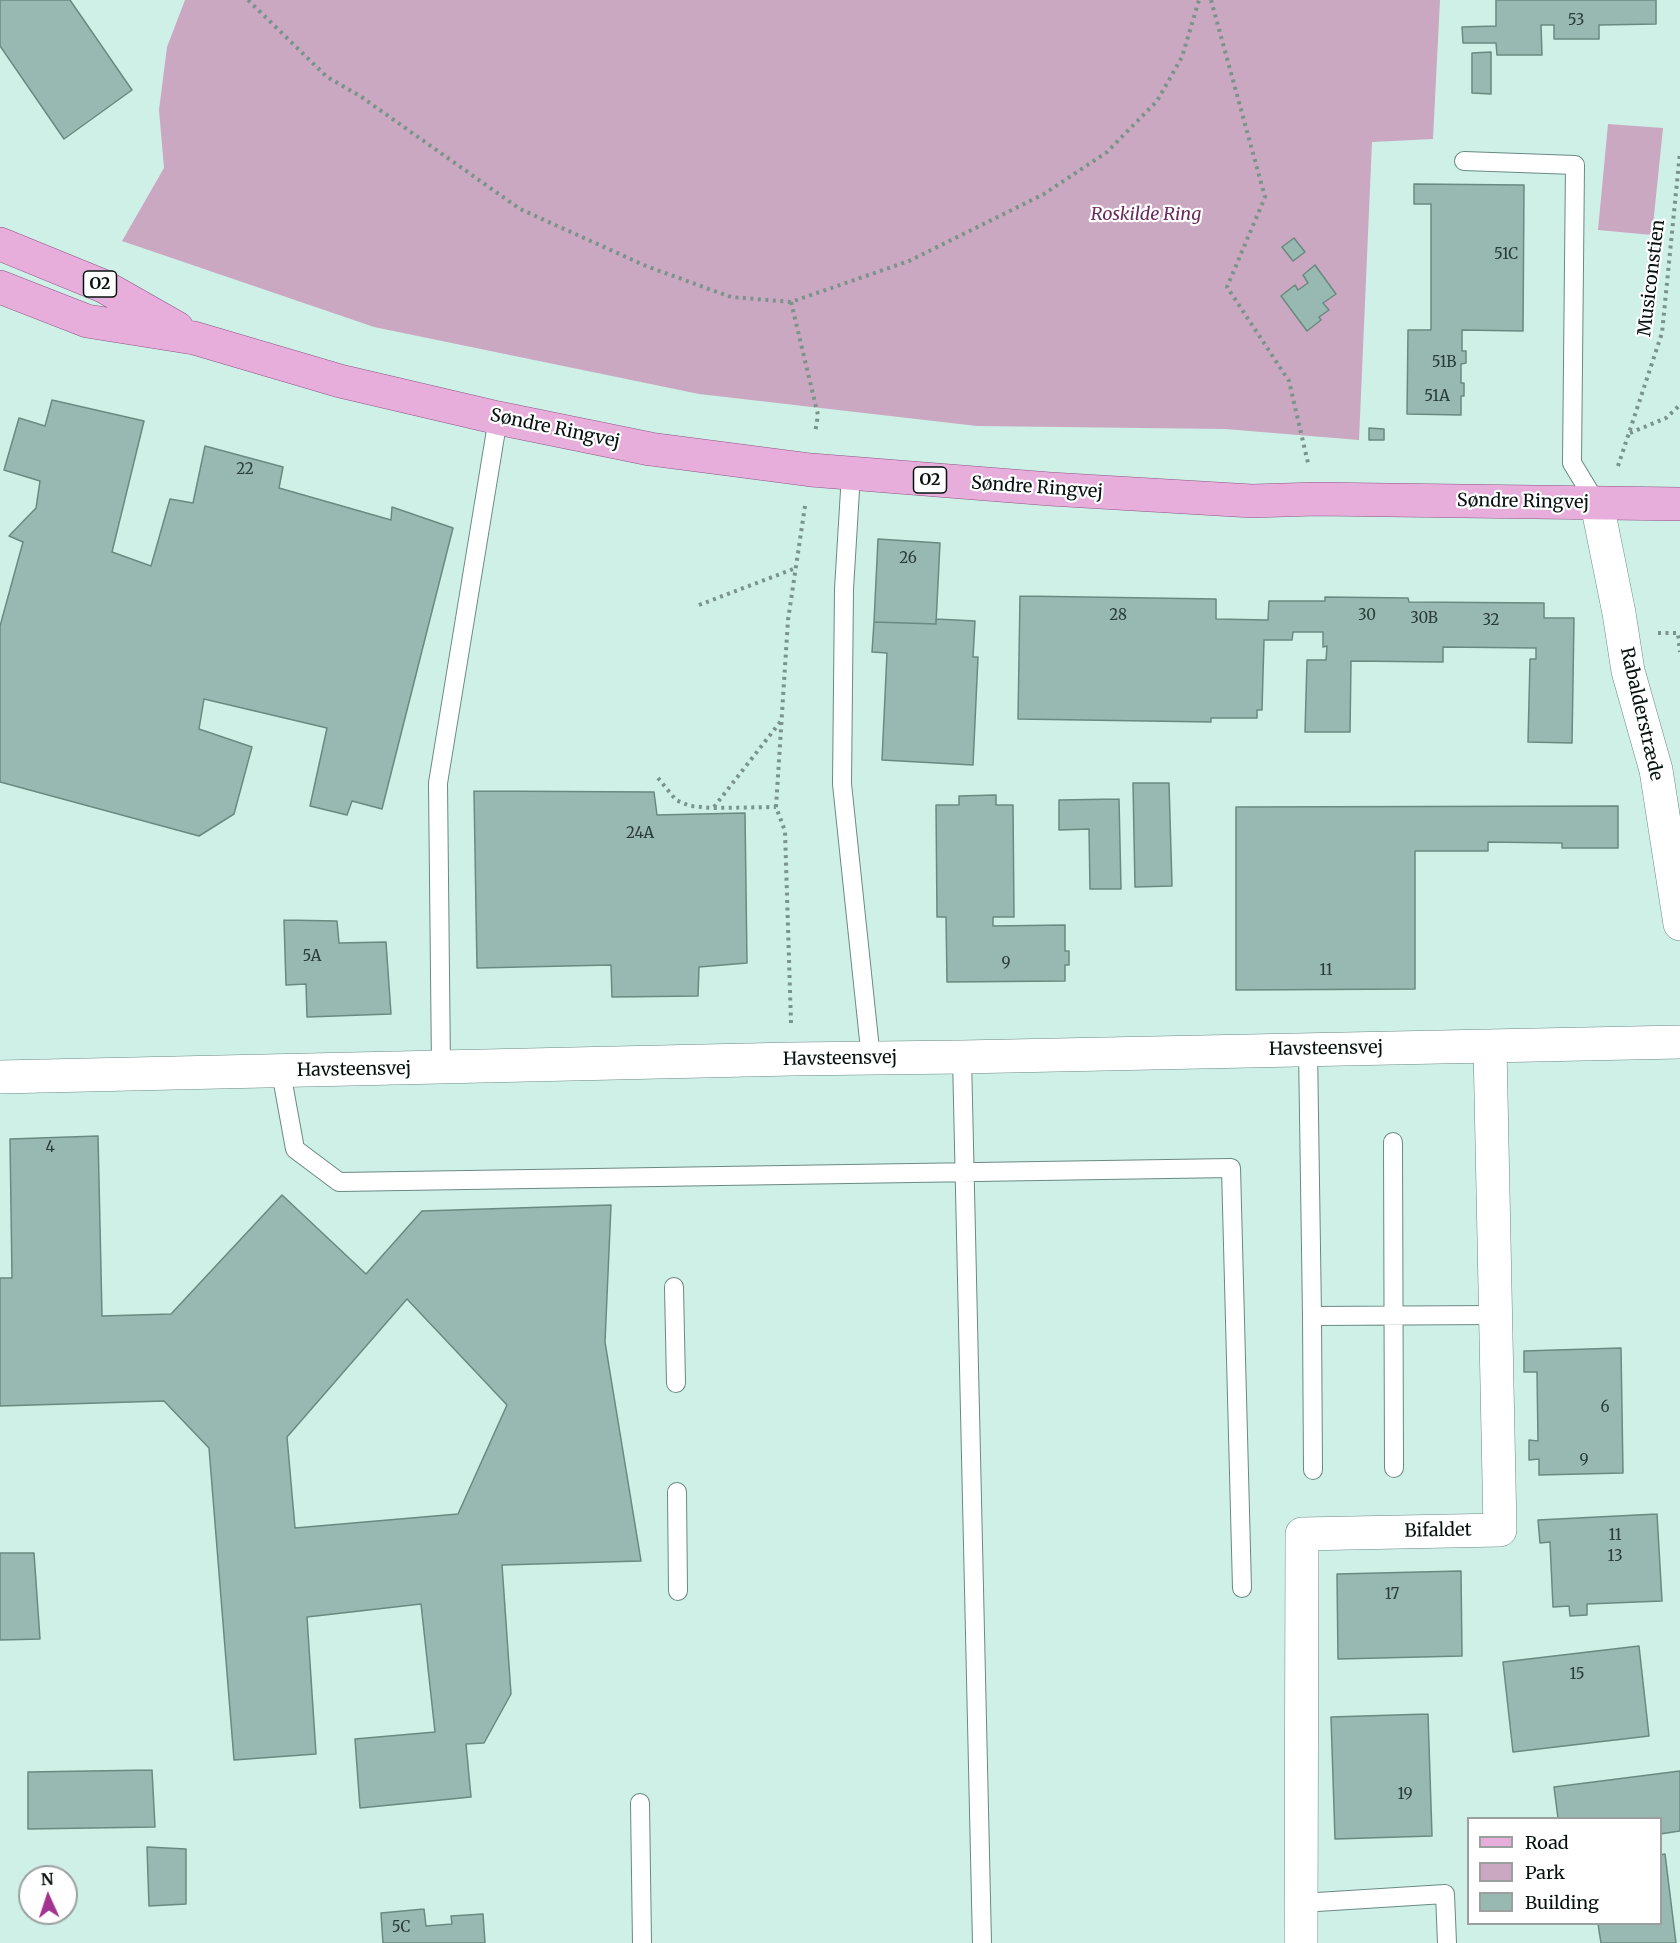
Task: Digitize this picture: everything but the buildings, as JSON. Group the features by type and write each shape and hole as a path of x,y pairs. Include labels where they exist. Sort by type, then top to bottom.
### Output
{"main road":[{"name":"Søndre Ringvej","path":"0,244 103,286 194,338"},
{"name":"Søndre Ringvej","path":"0,287 87,321 194,338 340,381 498,418 650,449 811,470 1050,489 1252,501 1316,499 1680,504"}],"street":[{"name":"Rabalderstræde","path":"1598,504 1628,671 1656,770 1680,924"},
{"name":"Havsteensvej","path":"0,1077 1680,1042"},
{"name":"Bifaldet","path":"1301,1943 1302,1533 1500,1530 1490,1046"}],"lane":[{"path":"1464,161 1575,165 1572,463 1598,504"},
{"path":"441,1068 438,783 498,418"},
{"path":"851,474 843,589 842,784 871,1059"},
{"path":"1308,1048 1313,1470"},
{"path":"962,1057 982,1943"},
{"path":"281,1072 295,1149 339,1182 530,1181 1231,1168 1242,1588"},
{"path":"1393,1142 1394,1468"},
{"path":"674,1287 676,1383"},
{"path":"1311,1316 1495,1315"},
{"path":"677,1492 678,1592"},
{"path":"640,1803 642,1943"},
{"path":"1301,1903 1445,1894 1447,1943"}],"path":[{"path":"248,0 327,77 360,96 520,209 646,266 731,297 791,302 909,261 1044,195 1107,152 1157,101 1182,57 1199,0"},
{"path":"1211,0 1265,197 1227,287 1289,381 1316,499"},
{"name":"Musiconstien","path":"1598,504 1621,463 1662,333 1680,152"},
{"path":"791,302 818,415 788,620 776,807 785,831 792,1059"},
{"path":"1630,433 1666,418 1680,405"},
{"path":"699,605 796,568"},
{"path":"713,808 782,720"},
{"path":"658,778 676,800 690,806 776,807"}],"green space":[{"name":"Roskilde Ring","path":"185,0 1440,0 1433,139 1372,142 1359,440 1225,429 977,426 699,394 374,327 122,241 164,168 159,110 167,47"},
{"path":"1608,124 1663,128 1652,235 1598,230"}]}
